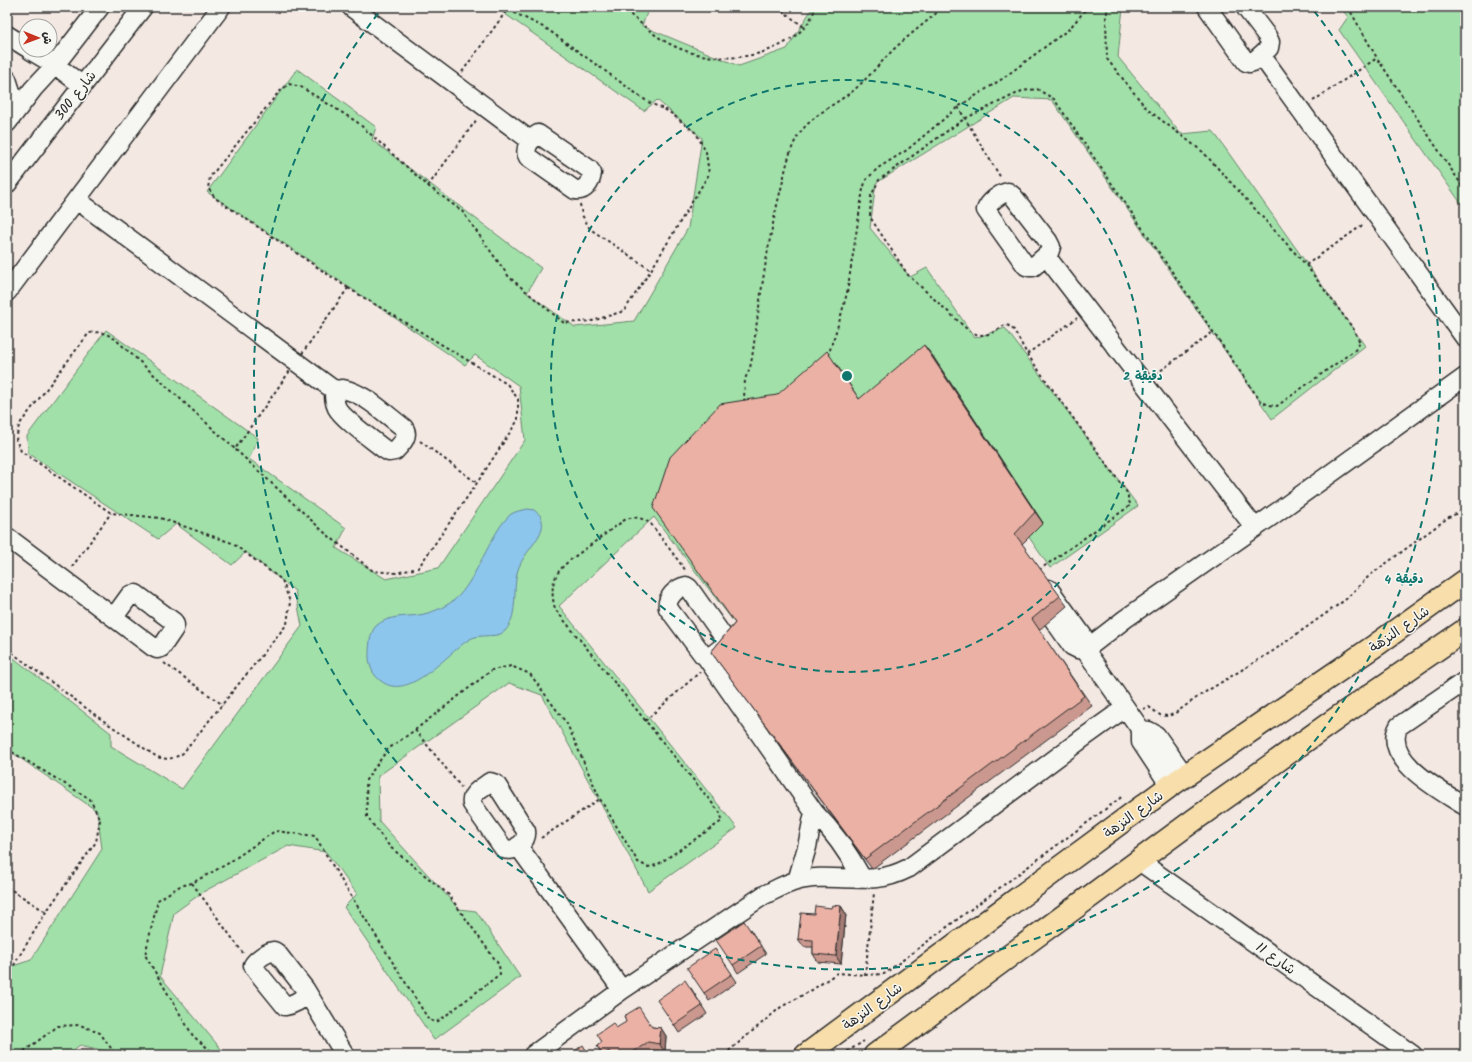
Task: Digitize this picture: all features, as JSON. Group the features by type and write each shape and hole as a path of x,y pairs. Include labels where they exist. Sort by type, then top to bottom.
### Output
{"main road":[{"name":"شارع النزهة","path":"809,1054 1178,781 1376,645 1465,581"},
{"path":"875,1055 1194,820 1334,721 1463,636"}],"street":[{"path":"10,119 33,89 55,65 100,7"},
{"name":"شارع 300","path":"10,174 83,86 143,7"},
{"path":"7,292 222,7"},
{"path":"351,7 531,141"},
{"path":"1207,7 1246,62 1249,63 1253,62 1269,48 1270,42 1245,7"},
{"path":"7,36 18,42"},
{"path":"1261,55 1465,338"},
{"path":"43,58 83,86"},
{"path":"7,79 13,98 10,119"},
{"path":"538,134 589,169 592,173 591,178 583,189 580,191 575,190 528,157 526,148 531,141 538,134"},
{"path":"1008,192 1013,196 1051,247 1046,256 1030,268 1026,266 988,215 986,210 988,205 1003,193 1008,192"},
{"path":"77,200 334,390 348,390 361,396 404,428 406,431 406,436 395,451 389,452 384,449 344,416 337,409 334,400 334,390"},
{"path":"1046,256 1255,528"},
{"path":"1031,581 1072,646 1085,650 1125,619 1255,528 1465,377"},
{"path":"7,537 153,647 157,649 161,648 175,625 174,622 136,594 130,595 114,617"},
{"path":"1085,650 1133,718 1156,735 1178,781"},
{"path":"708,660 814,812 829,827 869,878"},
{"path":"1465,681 1400,726 1396,733 1395,740 1401,755 1410,768 1465,806"},
{"path":"532,1055 622,990 764,895 797,881 829,878 869,878 893,875 910,868 1083,738 1133,718"},
{"path":"490,782 496,784 526,831 527,836 520,848 508,851 504,849 472,804 471,799 473,795 490,782"},
{"path":"797,881 807,847 814,812"},
{"path":"520,848 622,990"},
{"name":"شارع 11","path":"1139,861 1413,1055"},
{"path":"306,993 304,997 289,1006 285,1006 253,965 255,962 274,951 305,989 306,993 345,1055"}],"path":[{"path":"348,288 215,198 208,188 210,177 278,93 289,84 301,87 357,122 428,186 462,211 509,277 564,323 592,321 624,311 709,174 706,152 696,133 668,112 648,102 547,29 503,7"},
{"path":"621,7 663,40 686,51 709,56 733,57 756,54 777,46 804,27 816,7"},
{"path":"777,7 804,27"},
{"path":"748,405 744,399 745,379 750,368 752,358 766,257 776,208 793,144 811,121 854,89 903,40 943,7"},
{"path":"825,360 832,345 847,293 859,214 866,180 878,168 907,150 958,107 1002,79 1068,29 1088,7"},
{"path":"1031,581 1131,505 1128,494 1027,354 1014,330 1006,324 988,335 977,335 968,330 908,275 870,217 870,196 879,180 964,119 1022,91 1037,89 1054,99 1261,402 1277,406 1355,350 1360,342 1355,331 1306,265 1203,152 1147,109 1107,59 1106,17 1108,7"},
{"path":"1348,7 1377,58 1465,190"},
{"path":"453,83 507,10"},
{"path":"1301,110 1377,58"},
{"path":"428,186 485,107"},
{"path":"958,107 964,119 1013,196"},
{"path":"580,191 580,207 590,228 650,270"},
{"path":"1306,265 1377,216"},
{"path":"1027,354 1088,311"},
{"path":"7,649 98,717 157,757 164,759 178,757 183,753 223,706 287,624 290,602 282,580 232,543 160,518 111,514 21,451 16,440 19,425 89,333 102,332 115,339 236,449"},
{"path":"1144,383 1213,332"},
{"path":"406,431 477,483"},
{"path":"1133,718 1146,707 1152,708 1160,715 1167,716 1174,714 1202,694 1274,651 1345,600 1369,576 1449,517 1465,510"},
{"path":"63,579 111,514"},
{"path":"153,647 166,666 223,706"},
{"path":"644,721 708,660"},
{"path":"415,730 471,799"},
{"path":"7,749 90,799 100,820 96,842 46,912 14,965 7,967"},
{"path":"724,1055 781,1007 812,990 837,973 865,975 884,974 1123,796"},
{"path":"520,848 600,799"},
{"path":"865,975 869,878"},
{"path":"192,883 255,969"},
{"path":"7,887 46,912"},
{"path":"19,1055 58,1026 80,1025 100,1033 116,1055"}],"green space":[{"path":"495,7 645,7 648,10 642,26 739,66 787,49 813,7 1123,7 1118,57 1181,134 1213,131 1365,346 1272,419 1052,100 1014,98 876,183 870,228 910,277 927,268 975,338 1005,328 1138,506 1050,568 1022,527 750,643 654,517 559,606 737,828 648,891 542,695 509,683 378,776 379,821 459,909 476,911 520,977 434,1040 344,907 357,894 326,852 288,846 203,892 174,913 160,976 226,1055 115,1055 114,1053 80,1045 67,1055 7,1055 7,968 31,960 102,849 97,811 7,749 7,653 111,733 111,746 182,789 302,626 295,591 246,552 232,565 176,524 158,539 28,453 27,436 106,330 258,438 249,459 346,528 336,548 386,579 438,568 525,440 519,386 475,355 465,365 207,192 297,69 376,127 372,140 541,268 527,293 575,327 634,321 688,228 702,138 657,100 644,111"},
{"path":"1340,7 1465,7 1465,209 1339,30 1348,17"}],"water":[{"path":"528,509 534,510 541,516 542,527 541,532 519,567 514,609 510,624 505,631 498,635 479,636 470,639 428,673 416,681 404,686 392,686 378,679 372,671 369,658 369,646 372,633 376,626 391,618 432,612 453,601 471,579 493,538 505,520 513,513"}],"building":[{"path":"924,345 1035,512 1015,534 1060,596 1032,619 1084,696 865,859 711,652 735,623 653,508 670,457 720,404 777,395 827,351 859,399"},
{"path":"832,905 841,906 836,956 813,954 813,940 798,939 801,913 814,914 815,906 831,908"},
{"path":"744,921 761,946 733,965 716,940"},
{"path":"715,949 732,974 704,993 687,968"},
{"path":"685,980 702,1006 674,1025 657,1000"},
{"path":"639,1007 652,1027 661,1028 659,1044 648,1042 629,1055 612,1055 609,1051 603,1054 597,1046 602,1042 597,1034 613,1023 616,1028 626,1022 624,1016"},
{"path":"583,1045 589,1055 569,1055"}]}
